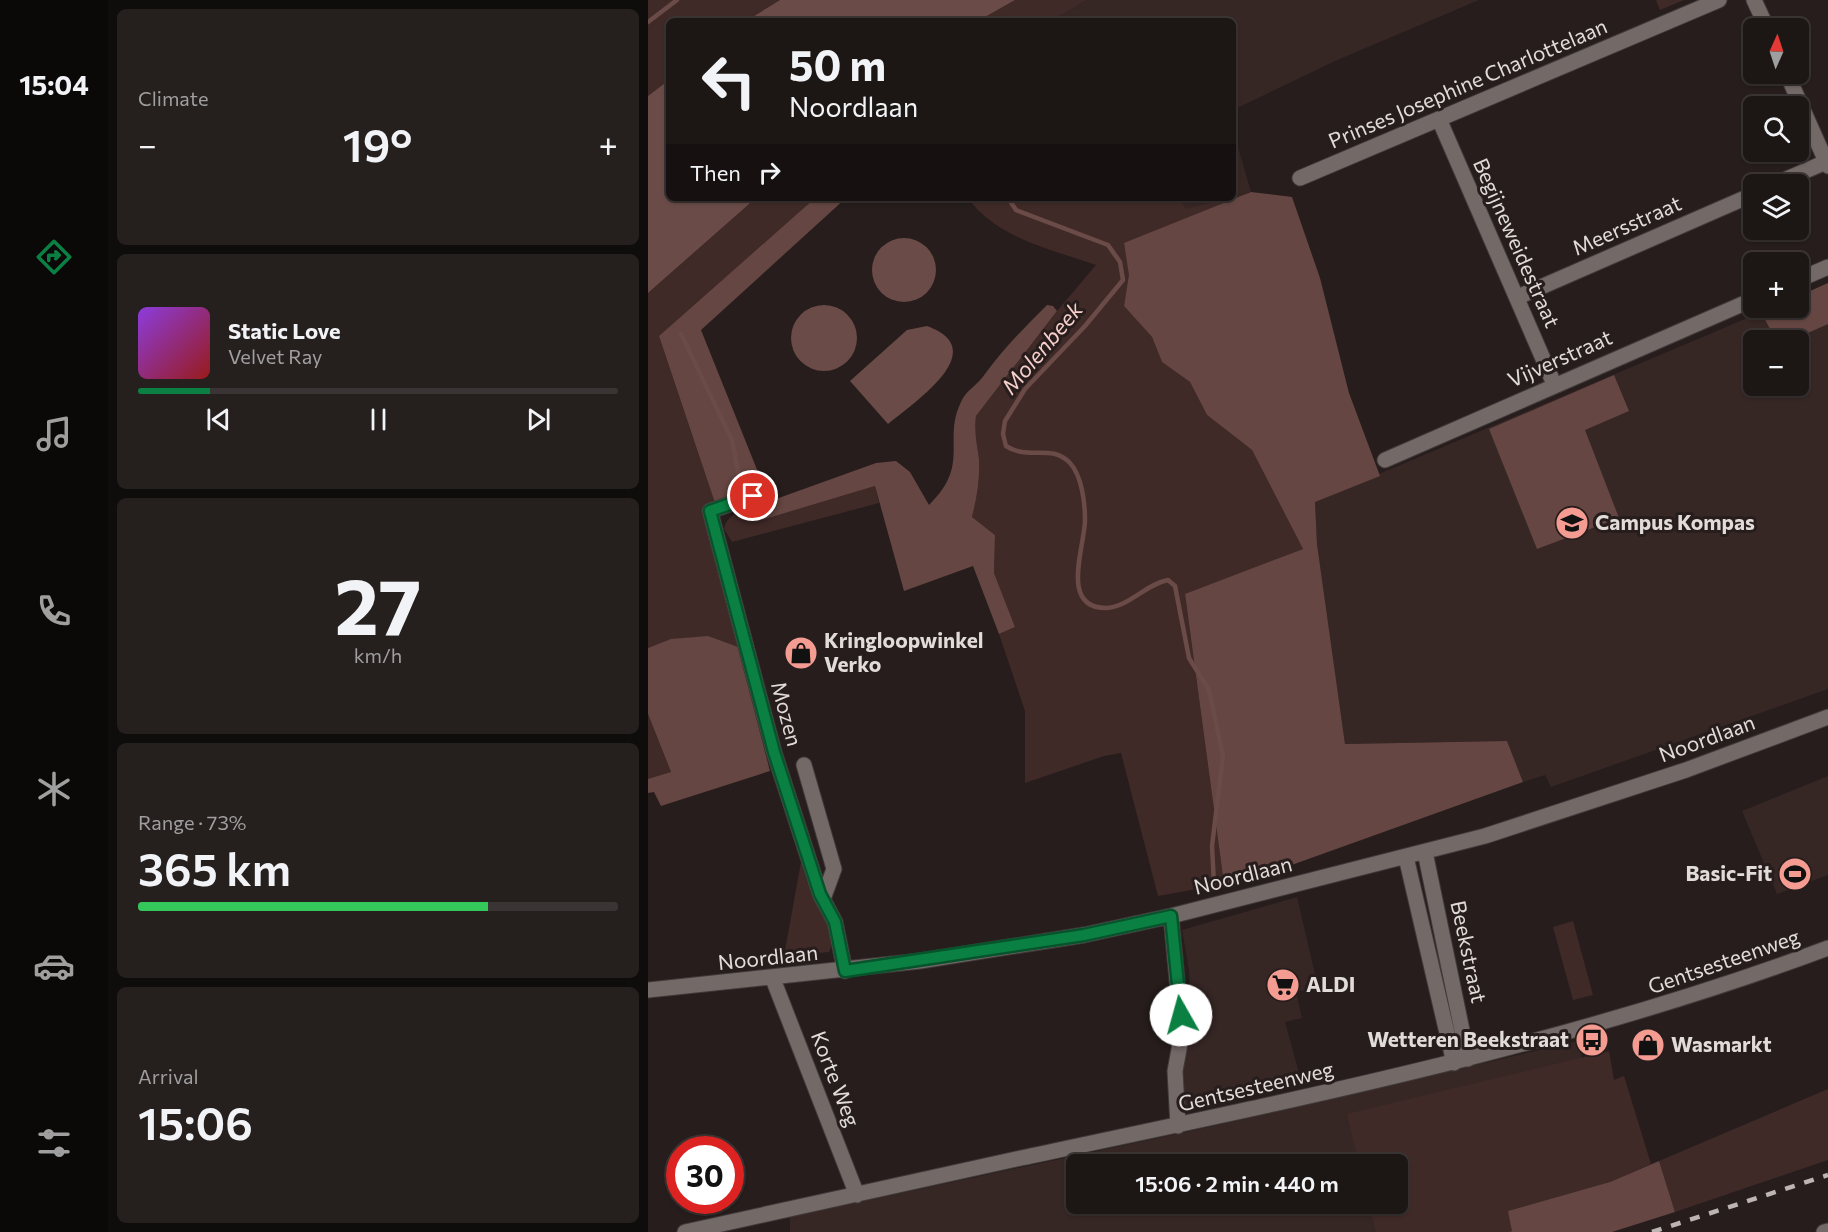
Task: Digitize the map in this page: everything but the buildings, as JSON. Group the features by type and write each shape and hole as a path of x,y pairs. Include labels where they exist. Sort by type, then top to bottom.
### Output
{"street":[{"name":"Prinses Josephine Charlottelaan","path":"1300,178 1719,0"},
{"path":"1754,0 1762,18"},
{"path":"1791,84 1827,164 1801,174"},
{"name":"Begijneweidestraat","path":"1439,119 1554,384"},
{"name":"Meersstraat","path":"1518,297 1743,199"},
{"path":"1809,275 1828,267"},
{"name":"Vijverstraat","path":"1385,460 1554,384 1743,304"},
{"name":"Mozen","path":"753,496 710,511 774,752 823,899 835,922 845,971"},
{"name":"Noordlaan","path":"648,990 845,971 1084,935 1171,916 1485,836 1686,770 1828,717"},
{"name":"Mozen","path":"804,765 834,869 823,899"},
{"name":"Beekstraat","path":"1425,852 1461,1061"},
{"name":"Beekstraat","path":"1406,857 1461,1061"},
{"path":"1171,916 1182,1032 1175,1071 1178,1126"},
{"name":"Gentsesteenweg","path":"685,1232 1178,1126 1461,1061 1627,1017 1737,983 1828,948"},
{"name":"Korte Weg","path":"773,979 857,1195"}],"shaded area":[{"path":"648,0 780,0 751,18 666,18 666,82 648,96"},
{"path":"780,0 1015,0 983,18 751,18"},
{"path":"1015,0 1087,0 1056,18 983,18"},
{"path":"1087,0 1479,0 1335,61 1236,109 1236,18 1056,18"},
{"path":"1656,0 1684,0 1660,10"},
{"path":"666,82 666,201 753,201 648,293 648,96"},
{"path":"1236,140 1251,192 1236,195"},
{"path":"1251,192 1292,197 1320,278 1349,393 1380,476 1315,502 1317,544 1345,744 1507,741 1523,782 1264,875 1224,884 1185,594 1303,549 1252,450 1207,415 1190,382 1162,362 1152,337 1124,306 1129,275 1124,243 1229,201 1236,201 1236,198"},
{"path":"753,201 812,201 659,336 717,509 744,640 738,647 703,638 683,638 648,648 648,293"},
{"path":"812,201 843,201 701,330 766,492 717,509 659,336"},
{"path":"971,201 1181,201 1186,209 1217,201 1229,201 1124,244 1130,275 1124,306 1152,337 1162,362 1190,382 1207,415 1252,450 1303,549 1185,595 1224,884 1158,896 1121,753 1104,756 1025,783 1025,711 999,634 1015,627 994,573 995,535 972,517 979,475 976,416 1057,311 1096,265 1044,248 1009,233 980,212"},
{"path":"1181,201 1217,201 1186,210"},
{"path":"904,238 922,244 930,252 936,270 930,288 922,296 904,302 886,296 878,288 872,270 878,252 886,244"},
{"name":"Campus Kompas","path":"1828,283 1828,689 1551,787 1545,775 1523,782 1507,741 1345,744 1317,544 1315,501 1747,318 1809,318 1809,292"},
{"path":"1828,283 1828,324 1809,332 1809,330 1771,330 1764,318 1809,318 1809,292"},
{"path":"824,305 837,308 847,315 854,325 857,338 854,351 847,361 837,368 824,371 811,368 801,361 794,351 791,338 794,325 801,315 811,308"},
{"path":"1047,305 1053,306 1057,311 976,416 979,474 972,517 995,535 994,573 1015,627 999,634 973,566 904,591 875,486 755,522 751,508 876,463 896,461 910,472 929,505 942,490 953,465 954,429 963,398 1014,338"},
{"path":"927,326 946,336 953,348 951,362 929,390 888,424 850,381 907,330"},
{"path":"1614,375 1629,411 1585,430 1619,518 1537,549 1489,429"},
{"path":"875,486 879,503 732,542 724,529 730,517 751,508 755,522"},
{"path":"708,636 738,647 770,771 661,806 654,792 648,793 648,779 671,772 648,714 648,648 671,639"},
{"path":"648,714 671,772 651,779 648,779"},
{"path":"1828,776 1828,875 1777,894 1742,811"},
{"path":"801,862 809,886 829,928 831,944 829,952 784,956"},
{"path":"1297,897 1318,987 1296,992 1302,1018 1285,1022 1302,1084 1182,1109 1179,1076 1191,1018 1189,970 1182,930"},
{"path":"1573,921 1593,995 1573,1000 1553,927"},
{"path":"1578,1041 1610,1182 1509,1232 790,1232 790,1217 1066,1158 1066,1214 1408,1214 1408,1154 1084,1154"},
{"path":"1609,1051 1614,1080 1624,1076 1651,1164 1610,1182 1509,1211 1512,1231 1509,1232 1376,1232 1372,1214 1408,1214 1408,1154 1357,1154 1347,1114"},
{"path":"1828,1089 1828,1160 1675,1212 1659,1161"},
{"path":"1659,1161 1675,1212 1612,1232 1509,1232 1512,1231 1508,1211 1610,1182"}],"waterway":[{"path":"648,22 677,0"},
{"name":"Molenbeek","path":"1010,201 1016,210 1108,245 1120,262 1123,280 1085,326 1025,389 1005,421 1003,434 1006,446 1023,452 1055,454 1063,457 1074,468 1082,490 1085,513 1078,574 1083,598 1092,605 1114,607 1160,582 1168,580 1175,586 1189,658 1209,690 1223,756 1212,846 1214,884"},
{"path":"681,334 732,440 742,493"}],"railway":[{"path":"1652,1232 1828,1175"}],"place":[{"name":"Campus Kompas","path":"1572,523"},
{"name":"Kringloopwinkel Verko","path":"801,653"},
{"name":"Basic-Fit","path":"1795,874"},
{"name":"ALDI","path":"1283,985"},
{"name":"Wetteren Beekstraat","path":"1592,1040"},
{"name":"Wasmarkt","path":"1648,1045"}],"route":[{"path":"753,496 710,511 774,752 820,894 835,922 845,971 1084,935 1171,916 1181,1015"}]}
